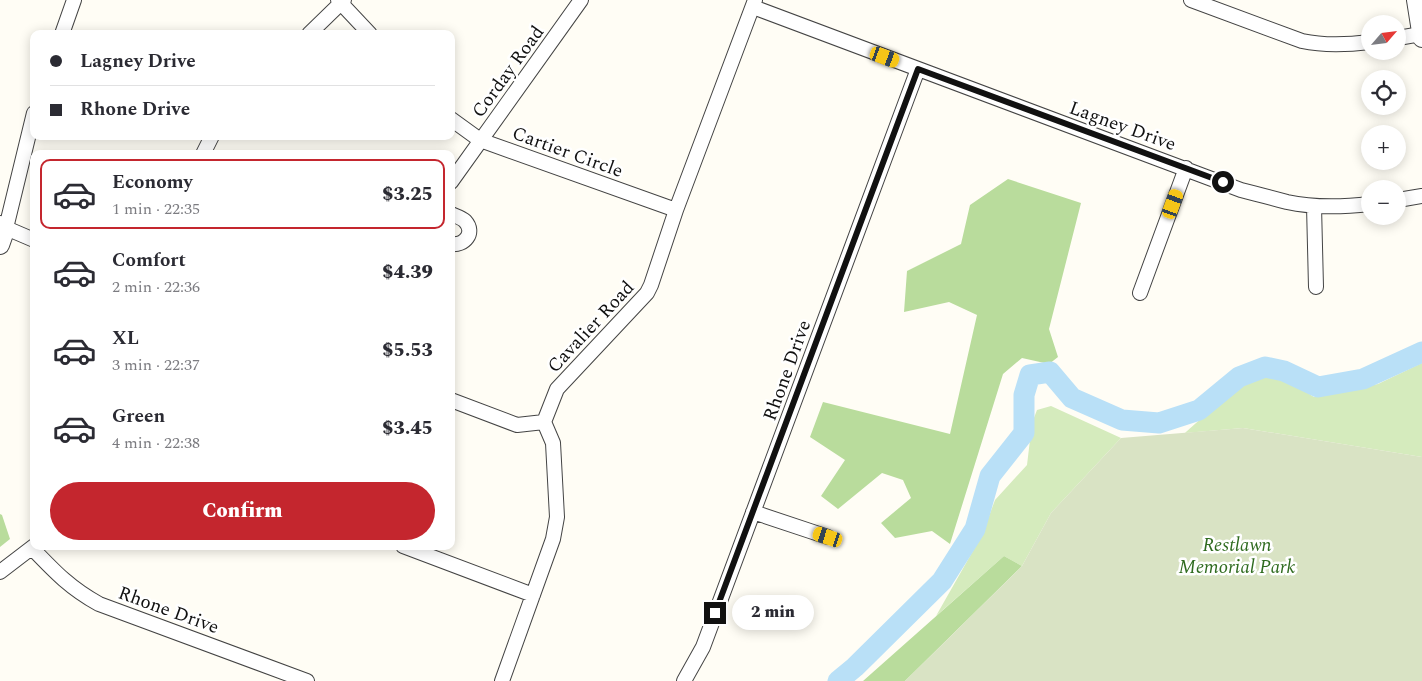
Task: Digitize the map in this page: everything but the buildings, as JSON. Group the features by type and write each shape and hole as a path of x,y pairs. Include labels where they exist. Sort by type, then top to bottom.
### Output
{"street":[{"path":"63,30 74,0"},
{"name":"Corday Road","path":"455,176 581,0"},
{"path":"1191,0 1302,41 1318,45 1342,46 1361,43"},
{"path":"1416,0 1422,38"},
{"path":"313,30 341,1 366,30"},
{"name":"Lagney Drive","path":"754,4 868,50 1241,190 1314,206 1361,205"},
{"name":"Cavalier Road","path":"544,422 557,389 648,293 676,210 754,4"},
{"path":"1406,37 1421,34"},
{"name":"Rhone Drive","path":"684,681 703,647 918,69"},
{"name":"Cartier Circle","path":"455,122 480,140 676,210"},
{"path":"0,245 3,227 30,128"},
{"path":"1140,293 1186,168"},
{"path":"1406,199 1422,196"},
{"path":"1314,206 1316,287"},
{"path":"455,216 464,220 468,226 469,234 467,240 461,244 455,244"},
{"path":"3,227 30,238"},
{"path":"455,402 517,425 544,422 554,443 557,517 553,539 502,681"},
{"path":"753,512 828,537"},
{"path":"0,572 30,549"},
{"name":"Rhone Drive","path":"36,550 63,580 99,604 307,681"},
{"path":"413,550 533,595"}],"green space":[{"path":"1008,179 1081,203 1049,329 1058,357 1049,364 1022,358 1003,374 950,544 932,531 895,538 881,523 911,498 903,480 882,473 838,509 821,496 845,460 810,437 823,402 950,434 977,315 949,302 904,312 907,271 961,244 970,205"},
{"path":"1422,363 1422,457 1243,428 1185,433 1237,389 1258,375 1272,373 1279,375 1314,397 1378,384"},
{"path":"1051,406 1121,438 1051,513 1022,566 1004,556 936,616 982,535 995,500 1027,465 1032,423 1037,410"},
{"name":"Restlawn Memorial Park","path":"1243,428 1422,457 1422,681 905,681 1022,566 1051,513 1121,438"},
{"path":"0,514 10,539 0,547"},
{"path":"1004,556 1022,566 905,681 863,681"}],"waterway":[{"path":"838,681 855,667 942,581 975,529 990,476 1024,433 1024,395 1030,375 1050,372 1072,398 1122,420 1159,423 1199,410 1239,377 1265,367 1284,371 1318,387 1363,379 1422,352"}],"route":[{"path":"715,613 918,69 1223,182"}]}
